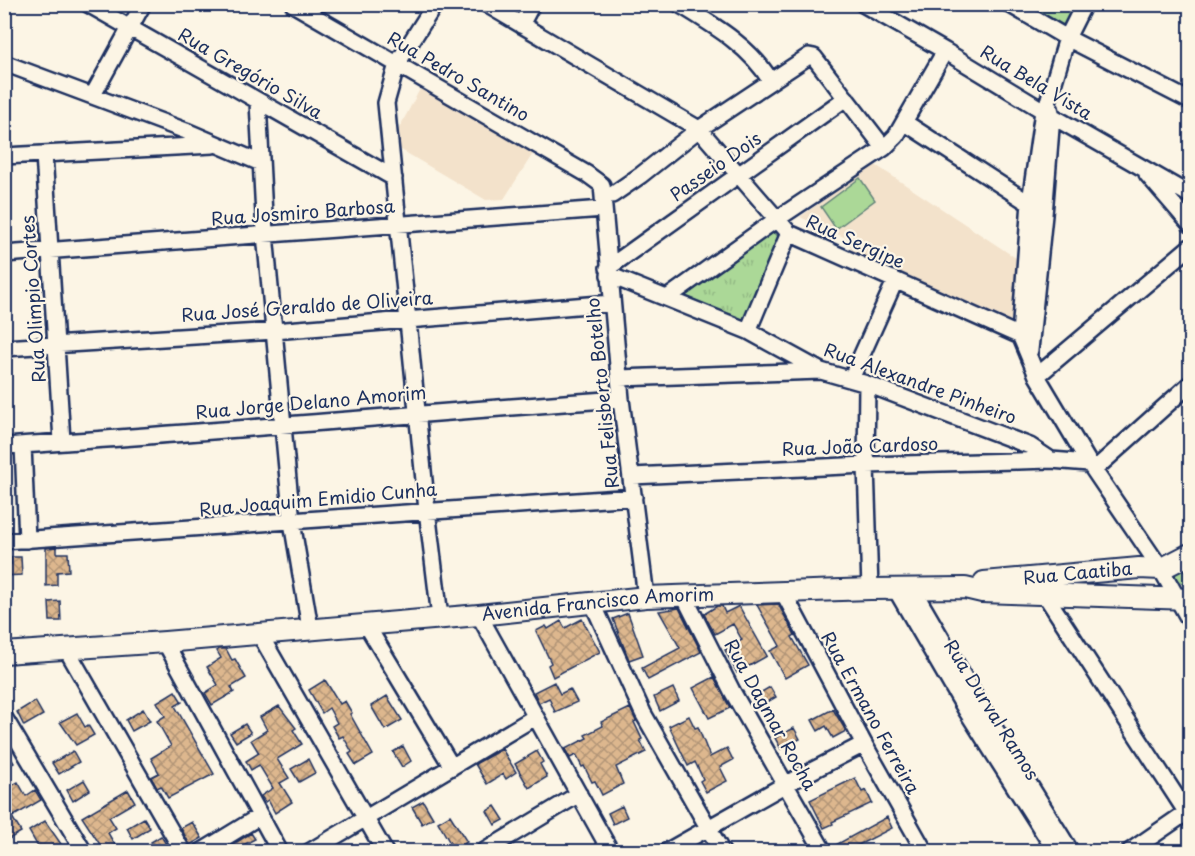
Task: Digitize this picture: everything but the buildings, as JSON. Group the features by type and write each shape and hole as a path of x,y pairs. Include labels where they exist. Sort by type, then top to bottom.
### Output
{"main road":[{"name":"Rua Caatiba","path":"965,588 974,583 1034,577 1139,568 1161,569 1191,554"},
{"name":"Avenida Francisco Amorim","path":"4,653 67,650 479,615 646,597 965,588 982,592 1185,599"}],"street":[{"name":"Rua Gregório Silva","path":"88,4 394,178"},
{"path":"93,95 143,4"},
{"name":"Rua Pedro Santino","path":"293,4 587,174 603,196"},
{"path":"435,4 396,64 386,103 417,413 441,617"},
{"name":"Rua Sergipe","path":"486,4 699,129 789,234 1026,338"},
{"path":"521,25 532,4"},
{"path":"679,4 733,40 757,61 770,80"},
{"name":"Rua Bela Vista","path":"863,4 1191,195"},
{"path":"1009,4 1067,38 1191,101"},
{"path":"1084,4 1067,38 1048,110 1030,202 1026,338 1029,358 1091,466 1161,569 1185,599 1191,621"},
{"path":"667,298 777,219 884,148 896,136 945,51"},
{"path":"603,196 612,195 699,129 807,56 814,57 884,148"},
{"path":"4,63 93,95 261,164"},
{"name":"Passeio Dois","path":"609,271 846,98"},
{"path":"258,102 282,426 292,522 310,628"},
{"path":"1026,338 1044,215 1048,110"},
{"path":"904,122 1030,202 1044,215"},
{"path":"4,156 216,145"},
{"name":"Rua Olimpio Cortes","path":"44,154 62,441"},
{"path":"1140,166 1191,224"},
{"name":"Rua Josmiro Barbosa","path":"4,254 397,226 603,196"},
{"name":"Rua Felisberto Botelho","path":"603,196 621,399 646,597"},
{"path":"748,331 789,234"},
{"path":"1038,376 1191,247"},
{"name":"Rua Alexandre Pinheiro","path":"609,271 667,298 748,331 821,371 867,384 1030,446 1051,460"},
{"path":"851,379 895,281"},
{"name":"Rua José Geraldo de Oliveira","path":"4,348 274,331 612,303"},
{"path":"619,378 821,371"},
{"path":"867,384 866,465 870,589"},
{"path":"1091,466 1191,384"},
{"name":"Rua Jorge Delano Amorim","path":"4,446 621,399"},
{"path":"23,445 27,540"},
{"name":"Rua João Cardoso","path":"632,476 866,465 1051,460 1091,466"},
{"name":"Rua Joaquim Emidio Cunha","path":"4,541 634,497"},
{"path":"1034,577 1189,812 1129,852"},
{"name":"Rua Durval Ramos","path":"904,588 966,710 1056,852"},
{"name":"Rua Durval Ramos","path":"904,588 1071,852"},
{"name":"Rua Ermano Ferreira","path":"783,592 925,852"},
{"name":"Rua Dagmar Rocha","path":"684,596 732,691 824,852"},
{"path":"593,604 643,712 722,852"},
{"path":"479,615 611,852"},
{"path":"366,624 452,766"},
{"path":"259,633 385,852"},
{"path":"165,642 280,852"},
{"path":"67,650 183,852"},
{"path":"4,717 84,852"},
{"path":"309,852 535,717"},
{"path":"666,852 786,784 864,744"},
{"path":"483,852 579,794"},
{"path":"201,852 260,816"}],"shaded area":[{"path":"420,89 534,152 504,199 486,200 398,148 397,132"},
{"path":"874,164 1019,260 1014,318 1010,321 853,254 848,239 800,217"}],"green space":[{"path":"1025,5 1075,5 1064,26"},
{"path":"860,178 875,200 836,229 821,207"},
{"path":"772,232 780,237 744,321 685,296"},
{"path":"1190,559 1190,588 1188,588 1176,579 1173,571"}]}
